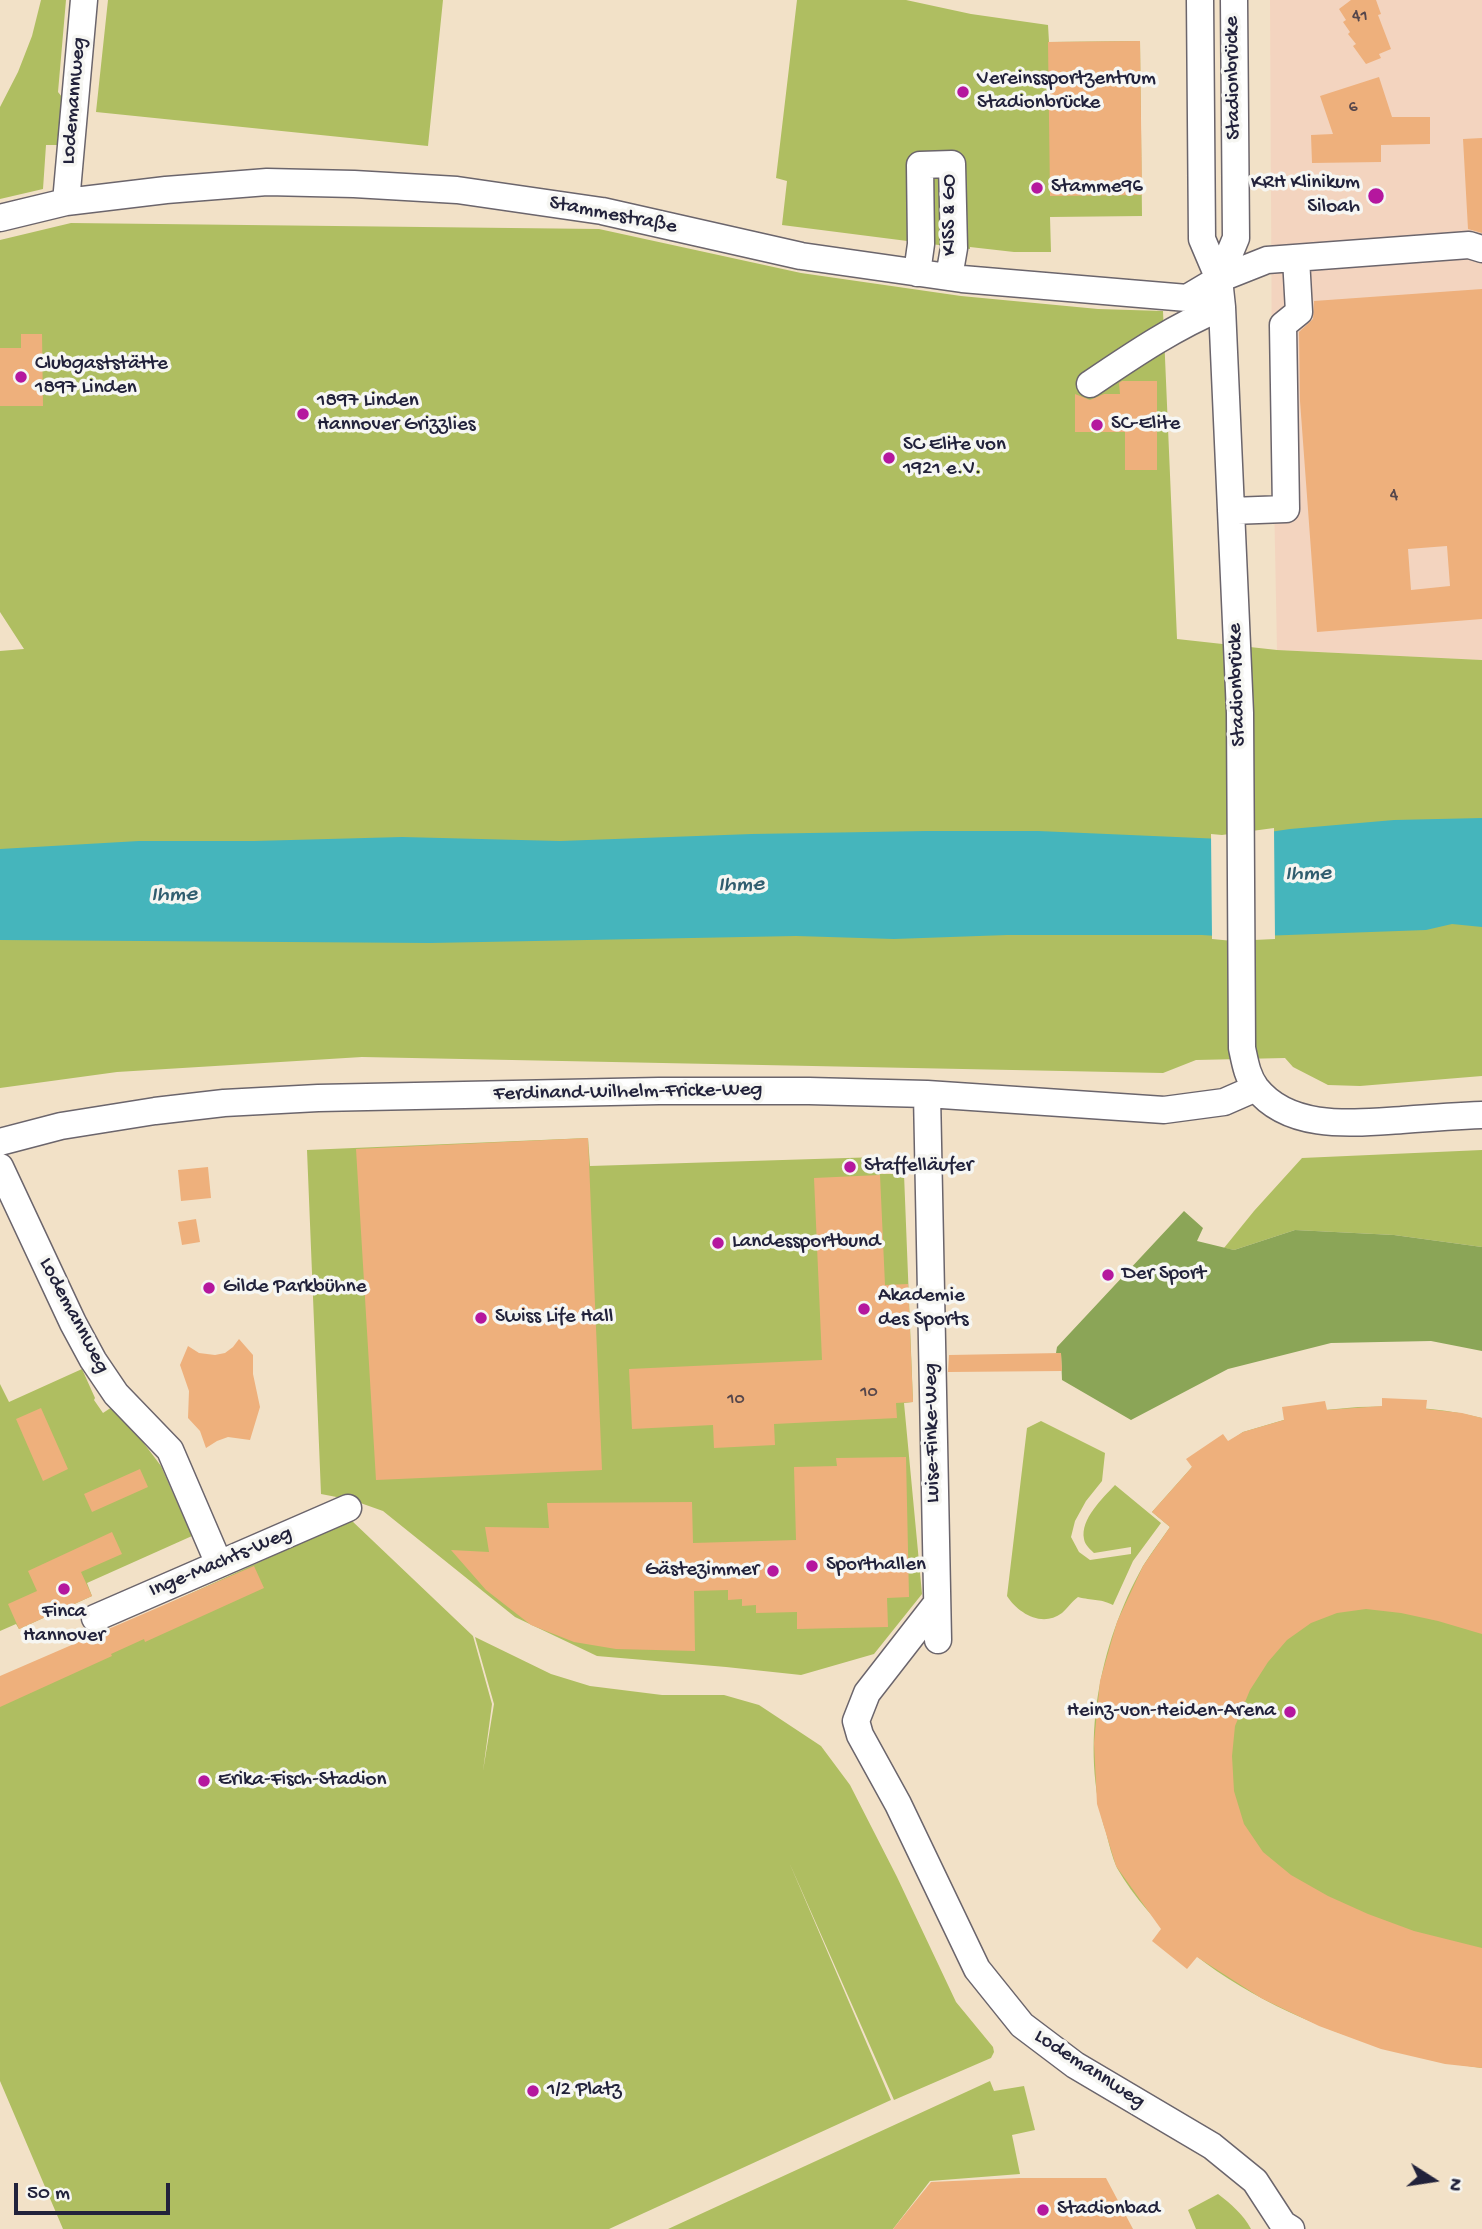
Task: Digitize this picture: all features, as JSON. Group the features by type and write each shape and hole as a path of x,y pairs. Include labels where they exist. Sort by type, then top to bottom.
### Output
{"street":[{"name":"Lodemannweg","path":"65,202 84,0"},
{"name":"Stadionbrücke","path":"1200,0 1202,239 1219,279 1222,307 1240,713 1242,1048 1248,1075 1256,1088"},
{"name":"Stadionbrücke","path":"1219,279 1236,238 1234,0"},
{"name":"KISS & GO","path":"917,273 921,244 920,165 952,164 954,248 949,277"},
{"name":"Stammestraße","path":"0,218 65,202 267,182 457,190 602,211 801,256 949,277 1187,298 1219,279 1267,260 1469,245 1482,249"},
{"path":"1231,511 1286,509 1283,325 1298,312 1296,258"},
{"path":"1090,384 1162,336 1222,307"},
{"path":"1256,1088 1284,1111 1325,1122 1360,1123 1482,1115"},
{"name":"Ferdinand-Wilhelm-Fricke-Weg","path":"0,1142 61,1126 155,1111 318,1098 659,1091 809,1091 927,1094 1164,1111 1224,1102 1256,1088"},
{"name":"Luise-Finke-Weg","path":"927,1094 938,1640"},
{"name":"Lodemannweg","path":"0,1167 93,1360 116,1394 170,1450 219,1564"},
{"name":"Inge-Machts-Weg","path":"95,1618 348,1508"},
{"name":"Lodemannweg","path":"937,1603 867,1693 856,1721 860,1735 898,1804 977,1969 1023,2025 1075,2065 1212,2146 1255,2182 1283,2224 1292,2229"}],"shaded area":[{"name":"KRH Klinikum Siloah","path":"1270,0 1482,0 1482,660 1277,650 1272,393"}],"green space":[{"path":"41,0 66,0 58,92 62,97 57,145 46,145 43,189 0,199 0,107 32,36"},
{"path":"108,0 443,0 428,146 96,112"},
{"name":"Vereinssportzentrum Stadionbrücke","path":"797,0 906,0 971,14 1048,25 1049,42 1140,41 1142,216 1050,217 1051,252 970,249 782,225 787,181 776,178"},
{"path":"71,223 599,229 801,273 961,296 1098,309 1163,311 1177,639 1277,650 1482,660 1482,1076 1360,1086 1328,1085 1293,1067 1285,1058 1196,1060 1163,1073 362,1057 117,1072 0,1088 0,651 24,649 0,612 0,240"},
{"path":"588,1138 590,1166 879,1157 880,1174 904,1174 913,1402 904,1403 922,1594 874,1654 801,1675 597,1656 515,1617 383,1511 352,1500 321,1494 307,1150"},
{"path":"1482,1150 1482,1247 1394,1235 1295,1230 1234,1250 1224,1248 1302,1158"},
{"path":"1184,1211 1203,1228 1197,1241 1234,1250 1295,1230 1394,1235 1482,1247 1482,1351 1431,1341 1331,1343 1228,1369 1131,1420 1062,1380 1061,1354 1056,1353 1057,1347"},
{"path":"82,1369 94,1400 103,1413 115,1405 161,1466 192,1536 87,1583 92,1596 19,1629 16,1624 0,1631 0,1384 9,1402"},
{"name":"Heinz-von-Heiden-Arena","path":"1358,1407 1421,1408 1482,1418 1482,2068 1432,2060 1328,2029 1277,2006 1228,1978 1184,1946 1147,1910 1117,1868 1098,1799 1094,1731 1105,1662 1128,1596 1143,1566 1170,1527 1152,1512 1192,1467 1243,1432 1314,1411"},
{"path":"1041,1421 1105,1453 1102,1481 1075,1521 1071,1537 1079,1552 1090,1560 1131,1554 1131,1547 1094,1553 1084,1539 1085,1524 1089,1517 1115,1485 1161,1523 1133,1561 1113,1605 1078,1597 1062,1613 1047,1619 1024,1613 1007,1596 1027,1428"},
{"path":"351,1520 473,1636 492,1704 483,1771 494,1704 475,1637 551,1674 590,1686 662,1695 724,1695 759,1705 821,1746 850,1785 956,2002 993,2047 991,2058 894,2100 789,1862 891,2100 609,2229 63,2229 0,2081 0,1681"},
{"path":"990,2081 994,2091 1024,2086 1035,2130 1012,2135 1020,2174 930,2181 893,2229 668,2229"},
{"path":"1218,2194 1236,2210 1251,2229 1196,2229 1188,2210"}],"water":[{"name":"Ihme","path":"1482,818 1482,927 1452,924 1426,930 1233,937 1007,935 894,939 796,936 430,943 0,940 0,849 139,841 402,837 560,841 926,831 1038,831 1222,839 1290,829 1394,820"}],"pier":[{"path":"1274,828 1275,939 1212,939 1211,834"}],"building":[{"path":"1351,0 1376,0 1381,14 1378,15 1391,49 1379,54 1381,58 1366,64 1353,46 1356,44 1348,34 1350,32 1343,22 1346,20 1339,9"},
{"path":"1140,41 1142,195 1050,196 1048,42"},
{"path":"1379,77 1392,117 1430,117 1430,144 1381,145 1381,162 1312,163 1311,135 1333,134 1320,96"},
{"path":"1482,138 1482,233 1468,229 1463,139"},
{"path":"1482,289 1482,619 1317,632 1300,401 1299,332 1313,319 1314,301","holes":["1447,546 1450,586 1411,590 1408,549"]},
{"name":"Clubgaststätte 1897 Linden","path":"21,334 42,334 43,406 0,406 0,348 21,348"},
{"name":"SC-Elite","path":"1157,381 1157,470 1125,470 1125,432 1075,432 1075,394 1090,400 1104,394 1120,394 1119,383"},
{"name":"Swiss Life Hall","path":"588,1138 602,1470 376,1480 356,1149"},
{"path":"208,1167 211,1198 181,1201 178,1170"},
{"name":"Akademie des Sports","path":"880,1175 885,1285 908,1284 913,1402 896,1403 897,1418 774,1424 775,1445 714,1448 713,1425 632,1429 629,1369 822,1360 814,1178"},
{"path":"196,1219 200,1242 182,1245 178,1222"},
{"path":"239,1339 253,1355 253,1374 260,1407 250,1440 228,1437 206,1448 200,1431 188,1418 189,1391 180,1365 188,1346 199,1353 215,1355 225,1353"},
{"path":"1061,1353 1062,1371 948,1372 949,1355"},
{"name":"Heinz-von-Heiden-Arena","path":"1382,1398 1427,1400 1426,1409 1482,1418 1482,1634 1401,1613 1366,1609 1337,1613 1311,1623 1287,1640 1268,1662 1250,1690 1235,1726 1232,1756 1234,1791 1244,1824 1263,1852 1291,1875 1368,1914 1414,1931 1482,1948 1482,2068 1445,2064 1381,2049 1319,2026 1261,1998 1197,1957 1187,1969 1152,1941 1161,1929 1116,1866 1097,1804 1094,1743 1100,1681 1117,1622 1143,1566 1170,1527 1152,1512 1192,1467 1186,1459 1223,1434 1228,1441 1243,1432 1284,1420 1282,1407 1325,1401 1327,1410 1382,1406"},
{"path":"41,1408 68,1469 43,1481 16,1419"},
{"path":"906,1457 909,1597 887,1598 888,1627 797,1629 797,1612 756,1613 756,1605 742,1606 742,1599 728,1600 728,1590 694,1591 695,1651 616,1649 574,1642 531,1625 486,1590 451,1550 489,1552 485,1527 549,1528 547,1503 692,1502 693,1543 796,1540 794,1467 837,1466 836,1458"},
{"path":"140,1469 148,1487 92,1512 84,1494"},
{"path":"112,1532 122,1554 81,1572 92,1596 19,1629 8,1604 37,1591 28,1571"},
{"path":"254,1566 264,1588 145,1642 144,1639 0,1707 0,1676"},
{"name":"Stadionbad","path":"1106,2178 1133,2229 893,2229 931,2182"}],"place":[{"name":"Vereinssportzentrum Stadionbrücke","path":"963,92"},
{"name":"Stamme96","path":"1037,188"},
{"name":"KRH Klinikum Siloah","path":"1376,196"},
{"name":"Clubgaststätte 1897 Linden","path":"21,377"},
{"name":"1897 Linden Hannover Grizzlies","path":"303,414"},
{"name":"SC-Elite","path":"1097,425"},
{"name":"SC Elite von 1921 e.V.","path":"889,458"},
{"name":"Staffelläufer","path":"850,1167"},
{"name":"Landessportbund","path":"718,1243"},
{"name":"Der Sport","path":"1108,1275"},
{"name":"Gilde Parkbühne","path":"209,1288"},
{"name":"Akademie des Sports","path":"864,1309"},
{"name":"Swiss Life Hall","path":"481,1318"},
{"name":"Sporthallen","path":"812,1566"},
{"name":"Gästezimmer","path":"773,1571"},
{"name":"Finca Hannover","path":"64,1589"},
{"name":"Heinz-von-Heiden-Arena","path":"1290,1712"},
{"name":"Erika-Fisch-Stadion","path":"204,1781"},
{"name":"1/2 Platz","path":"533,2091"},
{"name":"Stadionbad","path":"1043,2210"}]}
